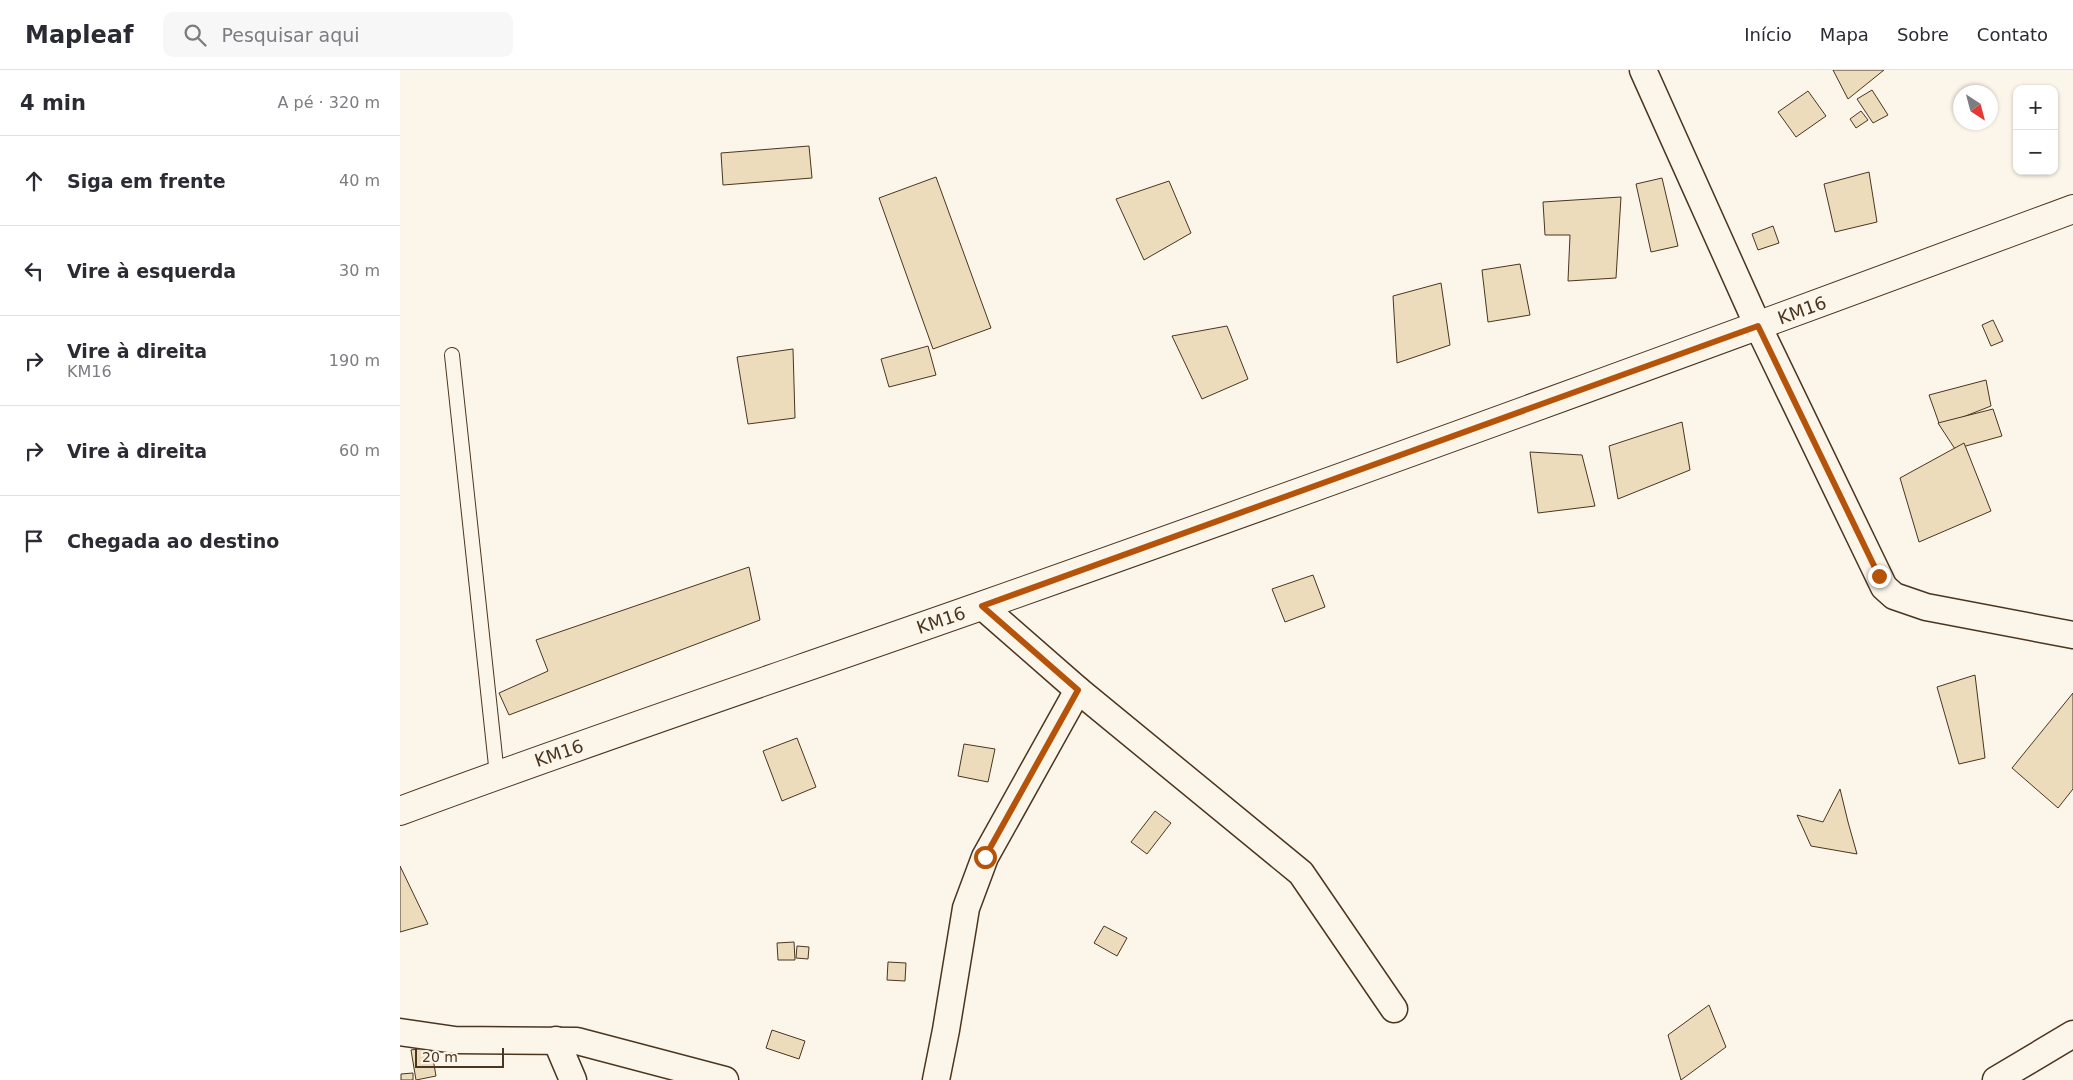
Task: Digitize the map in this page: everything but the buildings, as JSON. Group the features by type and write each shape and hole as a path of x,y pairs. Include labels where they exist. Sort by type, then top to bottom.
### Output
{"street":[{"path":"1643,70 1758,326 1884,587 1894,596 1926,607 2073,635"},
{"name":"KM16","path":"400,811 496,775 982,606 1758,326 2073,209"},
{"path":"982,606 1078,690 1301,873 1394,1009"},
{"path":"936,1080 966,908 985,857 1078,690"},
{"path":"400,1032 455,1040 577,1041 725,1080"},
{"path":"1996,1080 2073,1034"},
{"path":"556,1040 573,1080"}],"lane":[{"path":"452,355 496,775"}],"route":[{"path":"985,857 1026,780 1078,690 982,606 1758,326 1879,576"}]}
